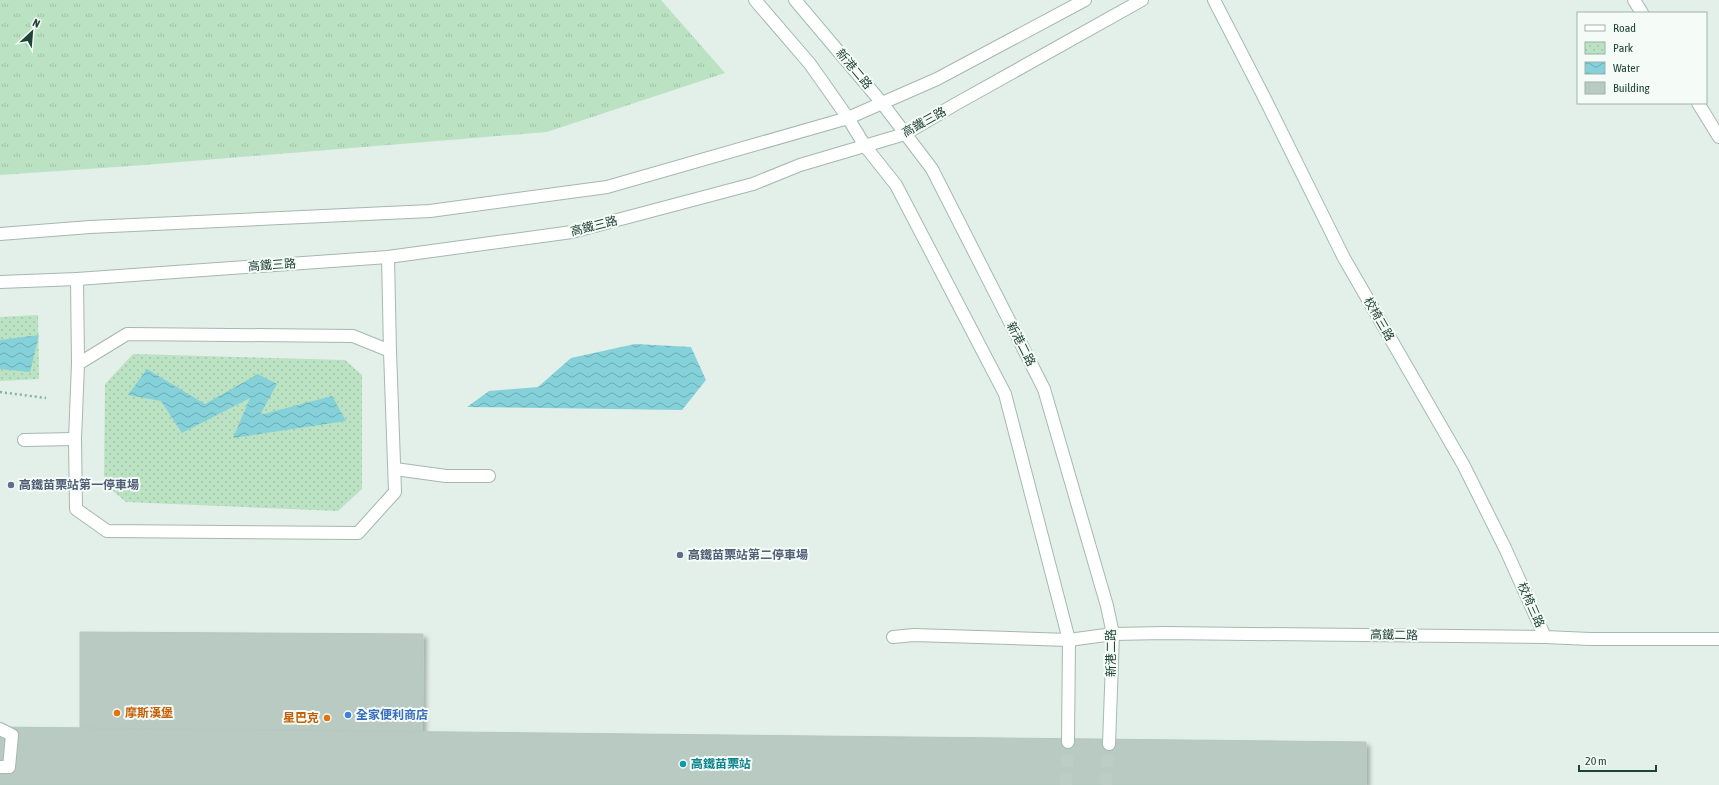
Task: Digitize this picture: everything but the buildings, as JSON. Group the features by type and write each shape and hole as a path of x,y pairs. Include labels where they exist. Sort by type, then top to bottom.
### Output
{"street":[{"path":"755,0 810,64 848,118 865,146 896,185 1005,394 1069,640 1068,742"},
{"name":"新港二路","path":"795,0 882,103 932,169 1044,389 1105,598 1113,634 1109,744"},
{"path":"0,234 90,227 430,212 607,188 848,118 937,79 1085,0"},
{"name":"高鐵三路","path":"0,282 77,279 388,257 572,232 753,184 800,165 905,134 1142,0"},
{"name":"校椅三路","path":"1214,0 1264,95 1344,258 1464,466 1506,548 1545,637"},
{"path":"1634,0 1641,12"},
{"path":"1699,104 1719,137"},
{"path":"77,279 78,364 75,438 76,509 107,531 358,533 395,492 388,257"},
{"path":"78,364 127,334 353,336 390,351"},
{"path":"24,440 75,438"},
{"path":"395,469 446,476 490,476"},
{"name":"高鐵二路","path":"893,636 914,635 1069,640 1113,634 1164,632 1545,637 1590,639 1719,639"},
{"path":"0,729 12,735 9,767 0,767"}],"path":[{"path":"0,392 46,398"}],"green space":[{"path":"0,0 661,0 725,73 547,132 131,166 0,175"},
{"path":"38,315 39,379 0,381 0,317"},
{"path":"133,354 345,360 362,375 362,489 338,511 126,502 104,483 105,384"}],"water":[{"path":"39,335 30,372 0,369 0,340"},
{"path":"635,344 691,347 706,380 682,410 467,407 489,391 538,387 571,358"},
{"path":"147,369 205,404 258,374 277,384 260,415 332,396 346,421 233,438 250,398 182,433 161,401 128,395"}],"tunnel":[{"path":"1066,785 1068,742"},
{"path":"1106,785 1109,744"}],"place":[{"name":"高鐵苗栗站第一停車場","path":"11,485"},
{"name":"高鐵苗栗站第二停車場","path":"680,555"},
{"name":"摩斯漢堡","path":"117,713"},
{"name":"全家便利商店","path":"348,715"},
{"name":"星巴克","path":"327,718"},
{"name":"高鐵苗栗站","path":"683,764"}]}
